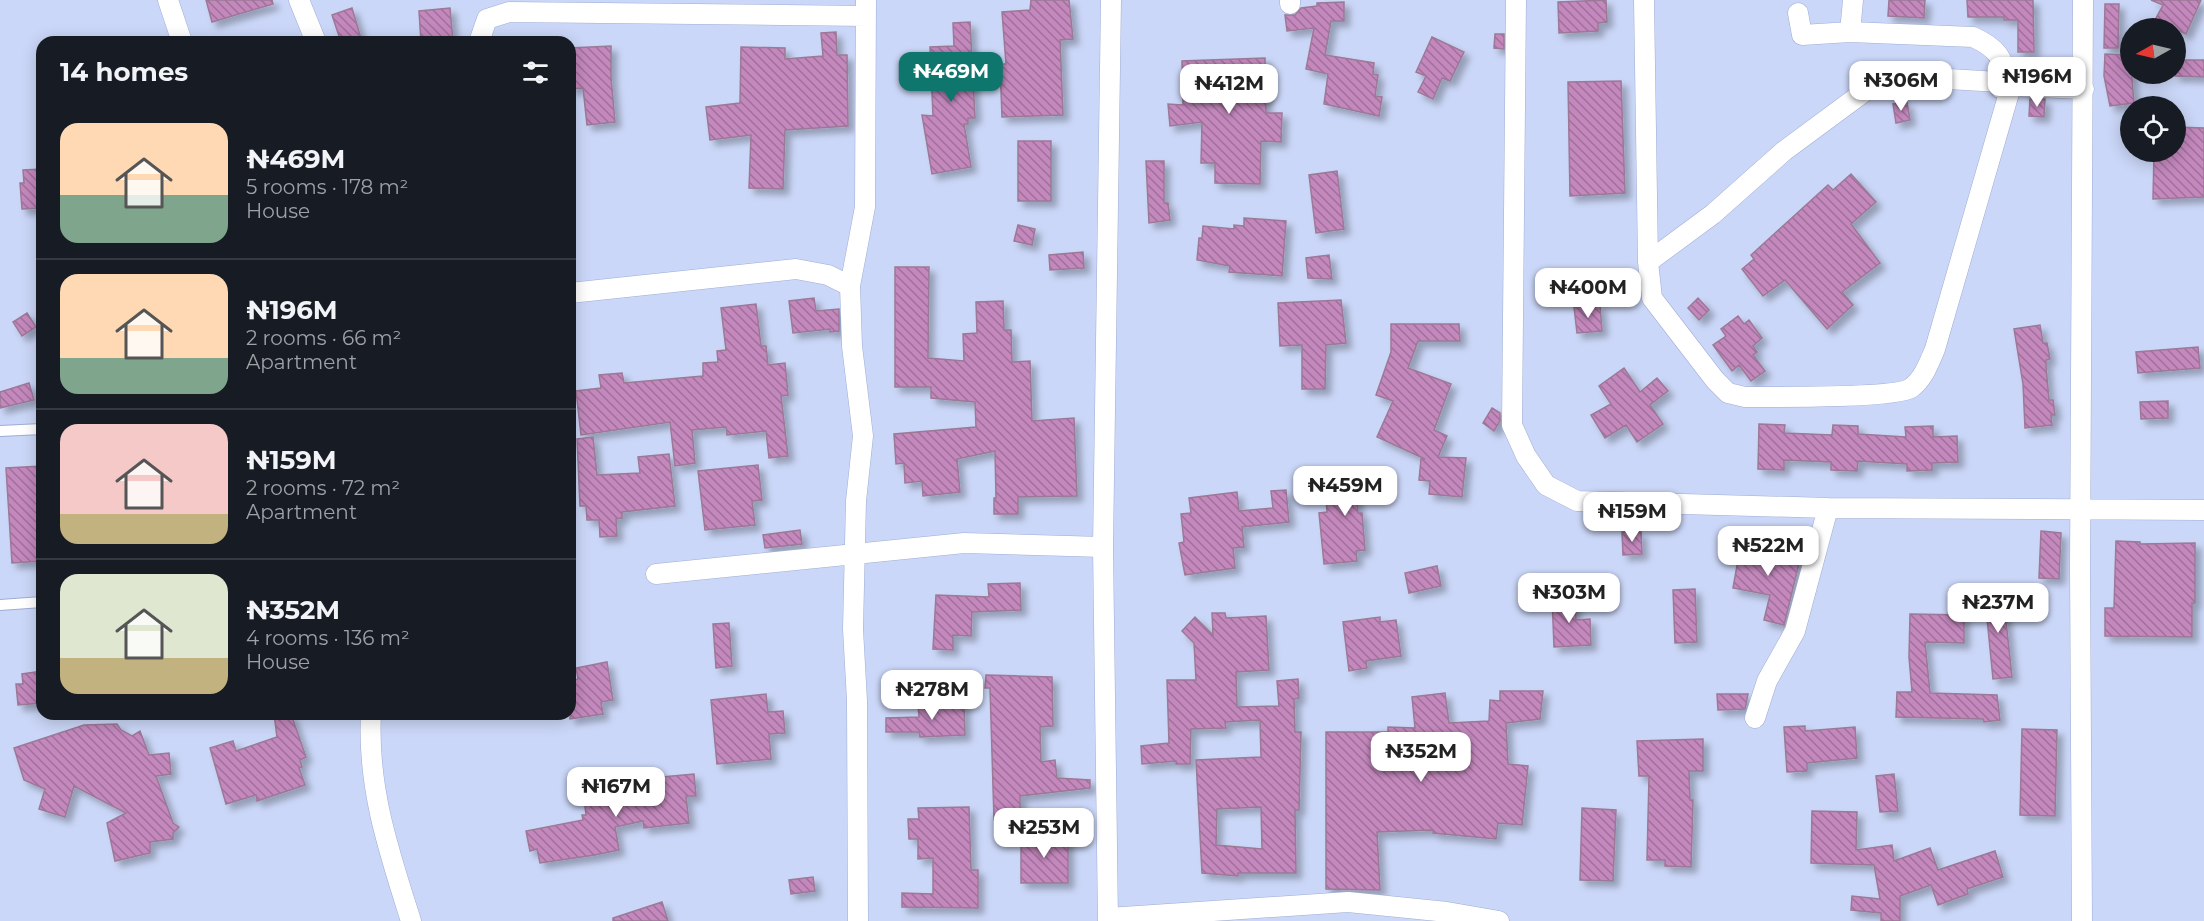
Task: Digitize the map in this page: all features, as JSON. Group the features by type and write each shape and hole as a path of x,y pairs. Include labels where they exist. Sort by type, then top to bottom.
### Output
{"street":[{"path":"168,0 180,36"},
{"path":"299,0 314,36"},
{"path":"1111,0 1103,547 1108,920 1348,902 1447,912 1499,921"},
{"path":"1516,0 1510,397 1512,425 1526,456 1546,484 1577,501 1828,508 2204,510"},
{"path":"1644,0 1648,262 1652,298 1715,380 1728,393 1745,397 1885,393 1910,389 1923,375 1935,349 2008,86 2002,62 1991,45 1973,37 1850,32 1802,35 1798,13"},
{"path":"1850,32 1853,0"},
{"path":"2082,921 2083,0"},
{"path":"481,36 487,19 509,12 866,8 865,207 850,286 852,346 863,436 856,501 853,629 857,701 858,921"},
{"path":"1648,262 1713,214 1784,151 1875,83 1898,76 1942,76 1999,82 2008,86 2084,89"},
{"path":"576,292 796,269 828,275 850,286"},
{"path":"1755,718 1767,681 1795,630 1828,508"},
{"path":"656,574 964,543 1103,547"},
{"path":"371,720 369,749 374,790 388,849 411,921"}],"lane":[{"path":"0,431 36,429"},
{"path":"0,605 36,602"}],"building":[{"path":"206,0 272,0 273,4 212,22"},
{"path":"1031,0 1069,0 1073,39 1060,40 1063,115 1002,117 1000,64 1006,64 1002,12 1030,10"},
{"path":"1606,0 1607,22 1598,23 1598,31 1559,33 1558,2"},
{"path":"1889,0 1925,0 1924,18 1888,16"},
{"path":"1967,0 2033,0 2034,52 2018,52 2018,20 2004,20 2004,17 1968,17"},
{"path":"2151,0 2201,0 2186,34 2186,18 2156,18 2163,5"},
{"path":"1344,2 1344,21 1331,21 1325,55 1374,63 1373,74 1378,75 1375,96 1382,97 1379,116 1324,104 1328,74 1306,69 1314,28 1287,31 1285,15 1295,15 1301,8 1317,6 1317,3"},
{"path":"2105,4 2119,4 2118,48 2104,48"},
{"path":"352,8 360,36 339,36 332,15"},
{"path":"450,8 452,36 421,36 419,11"},
{"path":"970,22 975,118 968,118 968,124 964,124 971,167 932,174 922,115 933,116 930,47 954,46 953,23"},
{"path":"836,32 837,55 847,55 848,126 785,130 783,189 749,188 751,135 710,140 706,107 740,103 741,47 785,48 785,59 823,56 821,33"},
{"path":"1495,34 1504,34 1504,49 1494,48"},
{"path":"1432,37 1464,52 1450,81 1442,78 1433,99 1418,92 1426,76 1416,72"},
{"path":"611,46 615,122 587,125 583,88 576,89 576,48"},
{"path":"2105,54 2120,55 2120,84 2132,84 2133,96 2120,96 2120,105 2110,106 2104,76"},
{"path":"1265,58 1266,113 1282,113 1281,142 1261,141 1260,184 1215,183 1215,163 1201,163 1202,122 1170,126 1168,104 1183,105 1182,61"},
{"path":"2186,60 2204,60 2204,77 2186,76"},
{"path":"1621,81 1625,193 1570,196 1568,82"},
{"path":"2030,99 2045,99 2044,117 2029,116"},
{"path":"1907,102 1910,120 1896,123 1893,104"},
{"path":"2186,127 2204,128 2204,197 2153,199 2154,162 2186,162"},
{"path":"1018,141 1051,141 1051,201 1018,201"},
{"path":"1146,161 1164,161 1164,203 1168,203 1170,220 1149,223"},
{"path":"36,169 36,208 22,209 20,183 24,183 23,170"},
{"path":"1337,171 1344,229 1316,233 1309,175"},
{"path":"1851,174 1876,202 1851,224 1880,263 1842,292 1853,305 1827,329 1785,280 1763,296 1742,269 1754,259 1751,255 1828,185 1833,190"},
{"path":"1244,218 1286,221 1282,276 1229,272 1230,266 1197,260 1199,238 1202,238 1203,226 1234,229 1234,225 1244,226"},
{"path":"1018,225 1035,229 1032,245 1014,241"},
{"path":"1083,252 1084,268 1050,270 1049,255"},
{"path":"1329,255 1332,279 1308,278 1306,258"},
{"path":"895,267 929,267 928,358 964,361 963,334 977,333 976,302 1003,301 1004,330 1011,330 1012,362 1030,361 1032,421 1074,418 1077,496 1018,497 1018,514 994,514 995,451 957,459 960,492 923,496 922,481 905,483 904,463 896,464 894,434 976,427 975,402 931,398 931,387 895,387"},
{"path":"814,298 816,311 839,309 839,331 830,332 830,329 793,333 789,301"},
{"path":"1698,298 1709,310 1699,320 1688,308"},
{"path":"1341,300 1346,343 1326,345 1325,389 1302,389 1302,345 1280,346 1278,303"},
{"path":"756,304 761,346 766,346 768,365 785,363 788,395 781,396 788,456 769,458 766,431 727,435 726,427 692,430 695,463 675,466 670,422 581,435 576,391 601,388 599,375 622,373 624,383 703,376 703,363 718,362 717,351 726,350 721,308"},
{"path":"1600,305 1602,331 1577,333 1574,307"},
{"path":"27,313 36,327 22,336 13,322"},
{"path":"1738,316 1744,324 1749,320 1762,338 1753,346 1757,352 1753,355 1765,371 1751,381 1739,365 1732,371 1713,345 1726,336 1721,329"},
{"path":"1391,324 1459,324 1460,341 1418,341 1408,368 1451,384 1434,430 1447,436 1438,457 1466,458 1462,497 1429,494 1430,481 1419,480 1421,459 1425,459 1377,437 1393,401 1376,395 1391,352"},
{"path":"2040,325 2043,343 2047,343 2050,359 2046,360 2046,367 2049,400 2053,400 2055,415 2051,415 2052,425 2025,428 2023,384 2014,329"},
{"path":"2198,347 2200,368 2138,373 2136,352"},
{"path":"1624,368 1640,392 1657,378 1668,391 1650,405 1663,424 1637,442 1626,425 1605,438 1591,415 1611,404 1599,386"},
{"path":"29,383 34,400 0,408 0,392"},
{"path":"2168,401 2168,418 2141,419 2140,402"},
{"path":"1492,408 1500,413 1500,421 1494,431 1483,423"},
{"path":"1759,424 1785,425 1784,433 1832,435 1833,425 1858,426 1858,434 1906,437 1905,427 1933,426 1933,437 1957,436 1958,462 1932,463 1932,470 1907,471 1907,464 1858,461 1857,471 1831,470 1831,462 1784,460 1784,470 1758,469"},
{"path":"593,437 597,475 640,473 638,457 669,454 675,506 622,512 622,518 616,519 617,536 600,537 599,520 587,520 586,506 580,506 577,439"},
{"path":"758,465 762,500 752,501 755,525 705,530 698,471"},
{"path":"36,466 36,561 12,563 6,468"},
{"path":"1383,469 1384,482 1356,485 1358,513 1362,513 1365,550 1356,551 1357,561 1324,564 1319,513 1327,512 1325,486 1331,486 1330,475"},
{"path":"1286,490 1289,522 1242,527 1244,547 1233,548 1235,568 1185,575 1179,543 1184,542 1181,514 1191,513 1189,498 1237,492 1239,511 1273,508 1271,491"},
{"path":"800,530 802,544 765,548 763,535"},
{"path":"2041,531 2061,533 2059,579 2039,578"},
{"path":"1622,532 1641,532 1642,554 1623,555"},
{"path":"2116,541 2140,542 2140,544 2195,543 2195,603 2192,603 2192,637 2105,636 2105,608 2114,608"},
{"path":"1741,543 1801,555 1784,625 1764,620 1770,595 1733,588"},
{"path":"1437,566 1441,586 1409,593 1405,573"},
{"path":"1020,583 1021,610 972,612 971,636 953,635 953,650 933,649 936,595 989,597 988,584"},
{"path":"2002,584 2012,677 1993,679 1986,608 1990,607 1986,588"},
{"path":"1695,589 1697,642 1675,643 1673,590"},
{"path":"1575,596 1576,620 1590,619 1591,645 1554,647 1552,597"},
{"path":"1212,613 1225,613 1226,618 1266,616 1269,670 1236,672 1237,707 1279,706 1277,681 1298,679 1299,698 1294,699 1295,732 1301,732 1299,810 1295,810 1296,873 1238,873 1238,876 1202,873 1196,760 1261,757 1260,720 1225,722 1226,728 1191,729 1190,764 1176,764 1176,761 1142,764 1141,746 1169,743 1167,680 1196,680 1194,643 1182,631 1195,617 1213,635","holes":["1261,807 1262,849 1216,845 1217,809"]},
{"path":"1910,614 1964,615 1964,643 1925,642 1930,693 1997,695 2000,720 1984,722 1983,719 1896,717 1897,692 1912,692 1909,657"},
{"path":"1380,617 1380,622 1396,620 1401,656 1366,661 1367,668 1349,671 1343,622"},
{"path":"729,623 732,666 716,668 713,624"},
{"path":"607,662 613,700 601,702 603,714 576,718 576,680 578,679 576,668"},
{"path":"36,672 36,704 18,705 16,684 23,684 22,674"},
{"path":"986,675 1052,677 1053,726 1040,727 1041,762 1055,760 1057,778 1090,780 1090,788 1020,796 1020,821 994,820 990,688 985,688"},
{"path":"1500,691 1543,691 1540,719 1506,723 1508,764 1528,766 1522,825 1498,823 1496,839 1433,833 1433,830 1377,832 1380,890 1326,889 1326,732 1388,732 1388,727 1415,728 1412,697 1445,693 1449,723 1489,721 1490,700 1500,701"},
{"path":"766,694 768,712 783,711 785,733 769,734 771,759 717,764 711,700"},
{"path":"1717,694 1748,694 1745,709 1718,710"},
{"path":"964,703 965,735 920,737 919,732 886,732 886,718 919,717 918,705"},
{"path":"275,720 293,720 306,757 300,760 302,767 299,768 305,785 257,801 256,795 226,804 210,748 233,741 236,751 277,737"},
{"path":"117,724 121,730 132,736 140,731 149,755 169,753 171,774 156,776 173,823 179,827 173,833 173,839 150,842 150,853 115,861 107,823 126,813 74,786 65,817 39,809 45,789 24,780 14,748 84,725"},
{"path":"1805,726 1805,731 1855,727 1857,758 1807,763 1807,771 1787,772 1784,727"},
{"path":"2022,729 2057,730 2055,816 2020,815"},
{"path":"1703,739 1703,771 1689,771 1690,800 1693,800 1691,867 1665,866 1665,860 1647,860 1649,776 1639,776 1637,741"},
{"path":"694,774 696,796 686,796 689,823 644,828 643,821 615,827 619,850 595,855 540,863 537,849 530,851 526,831 583,820 582,815 586,815 584,798 629,790 628,780"},
{"path":"1894,774 1898,811 1880,812 1876,776"},
{"path":"969,807 971,870 978,870 978,908 902,907 902,893 933,894 933,858 918,859 918,839 909,839 908,819 919,819 918,808"},
{"path":"1582,808 1616,810 1613,881 1580,880"},
{"path":"1812,811 1857,812 1856,850 1892,845 1894,861 1930,848 1938,870 1995,851 2003,877 1967,889 1968,894 1938,905 1931,885 1900,896 1900,921 1881,921 1881,913 1851,910 1852,896 1880,899 1874,865 1811,863"},
{"path":"1021,835 1068,835 1068,883 1021,883"},
{"path":"813,877 815,891 791,894 789,880"},
{"path":"662,902 668,921 613,921 613,918"}]}
